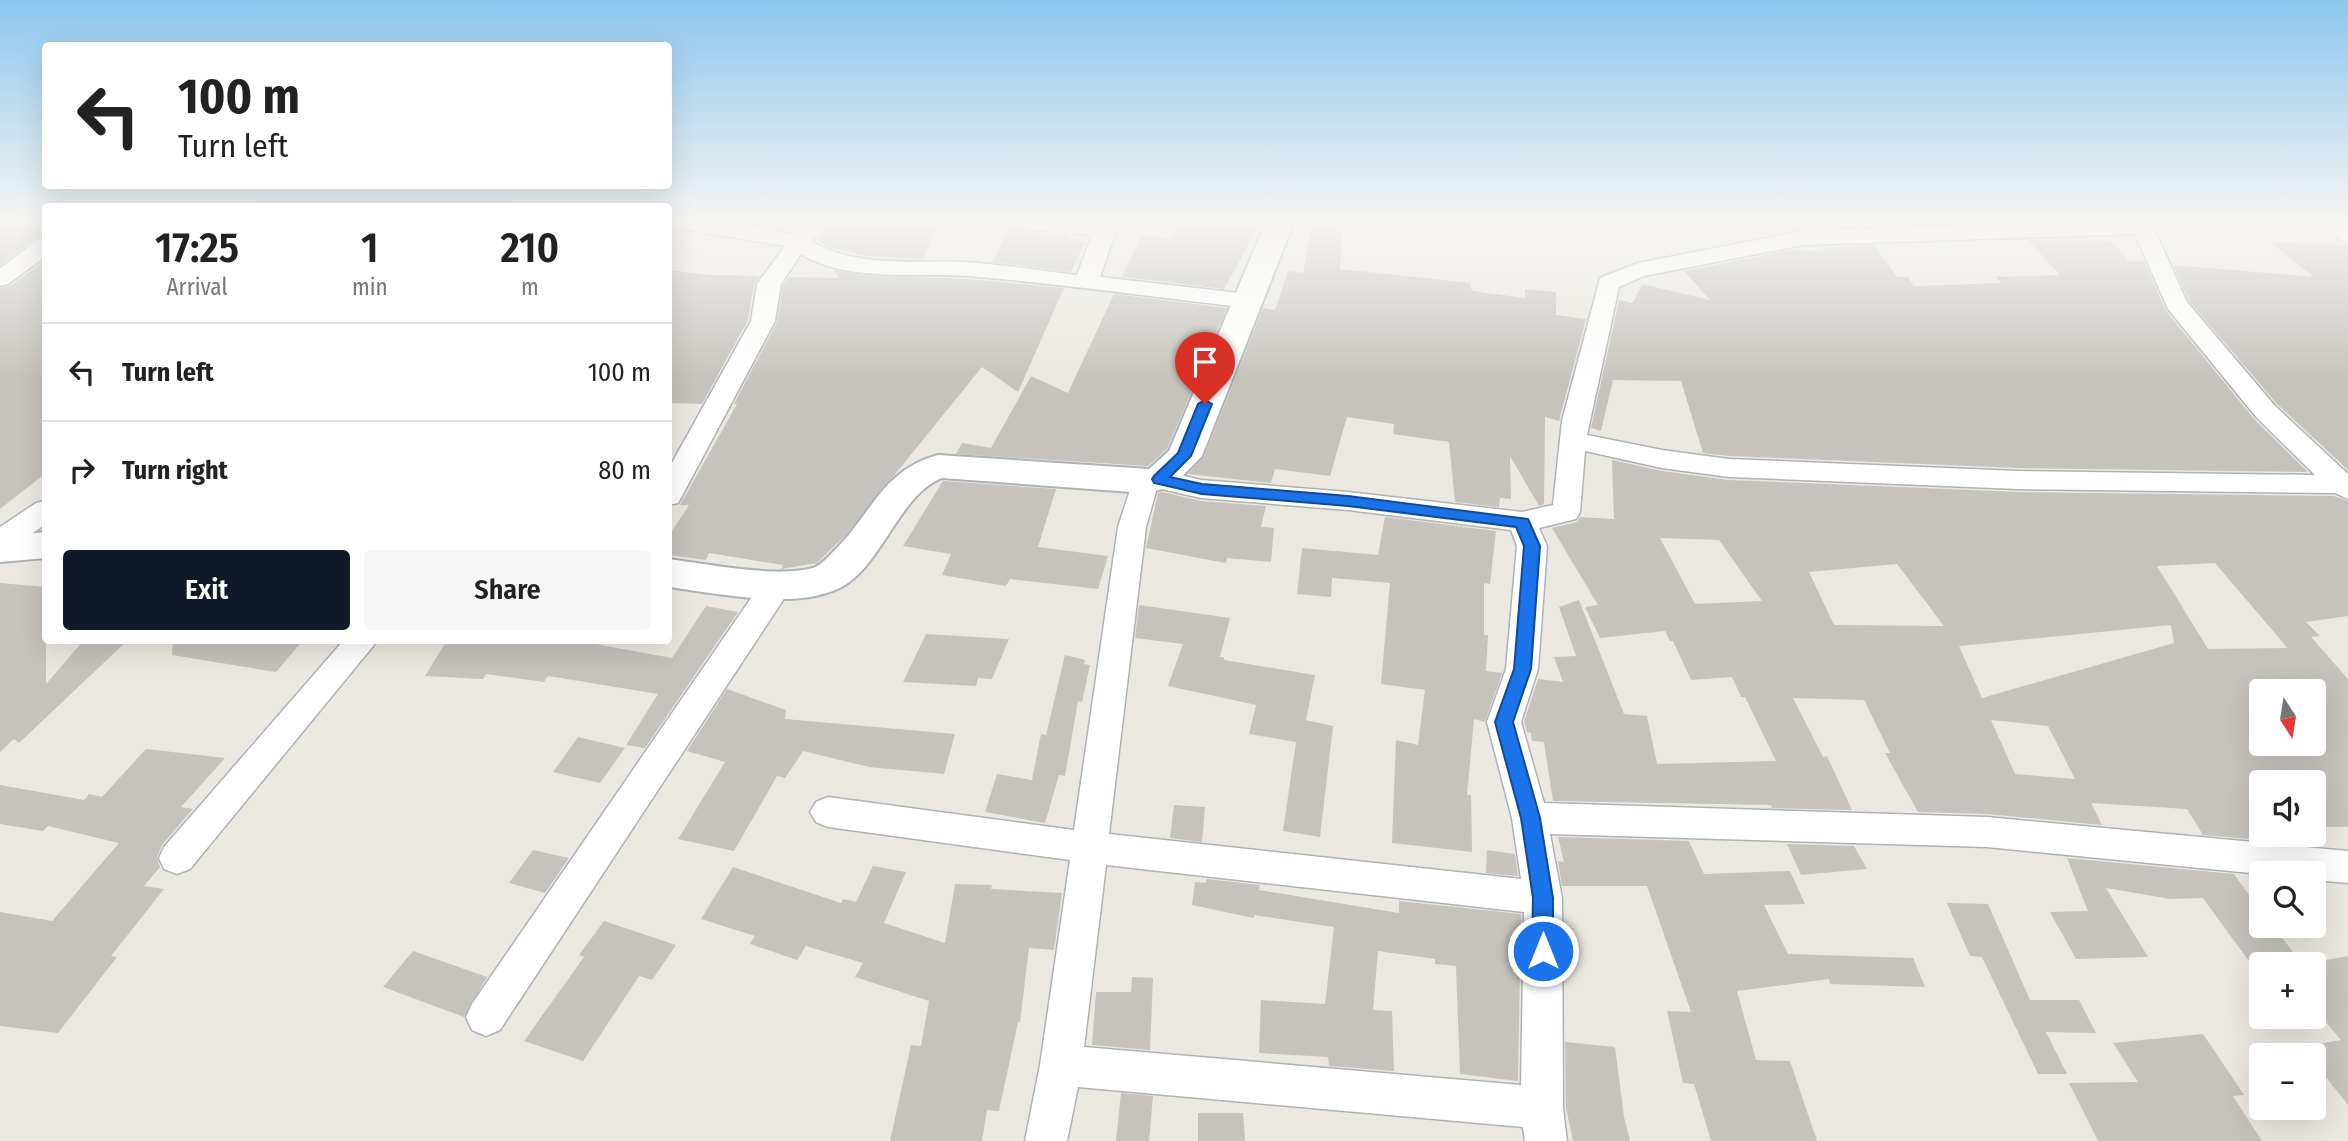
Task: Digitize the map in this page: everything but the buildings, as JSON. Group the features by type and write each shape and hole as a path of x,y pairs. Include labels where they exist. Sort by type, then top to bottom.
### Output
{"main road":[{"path":"672,573 798,584 828,577 860,551 909,480 922,470 938,466 1152,480 1184,456 1258,275"},
{"path":"0,548 42,545"}],"street":[{"path":"672,489 763,321 769,284 775,275"},
{"path":"1019,275 1248,300"},
{"path":"1086,283 1089,275"},
{"path":"1046,1141 1061,1065 1132,527 1152,480 1202,489 1348,501 1522,522 1566,512 1572,440 1608,283 1626,275"},
{"path":"2163,275 2176,303 2266,412 2342,479"},
{"path":"1572,440 1662,459 1729,468 2018,480 2342,479"},
{"path":"0,548 3,539 42,513"},
{"path":"1061,1065 1544,1125 1543,898 1530,818 1504,722 1522,669 1532,546 1522,522"},
{"path":"485,1017 778,583"},
{"path":"177,858 360,644"},
{"path":"828,812 1088,847 1543,898"},
{"path":"1530,818 1987,832 2348,867"}],"route":[{"path":"1205,404 1184,456 1159,479 1202,489 1348,501 1522,522 1532,546 1522,669 1504,722 1530,818 1543,898 1543,951"}]}
